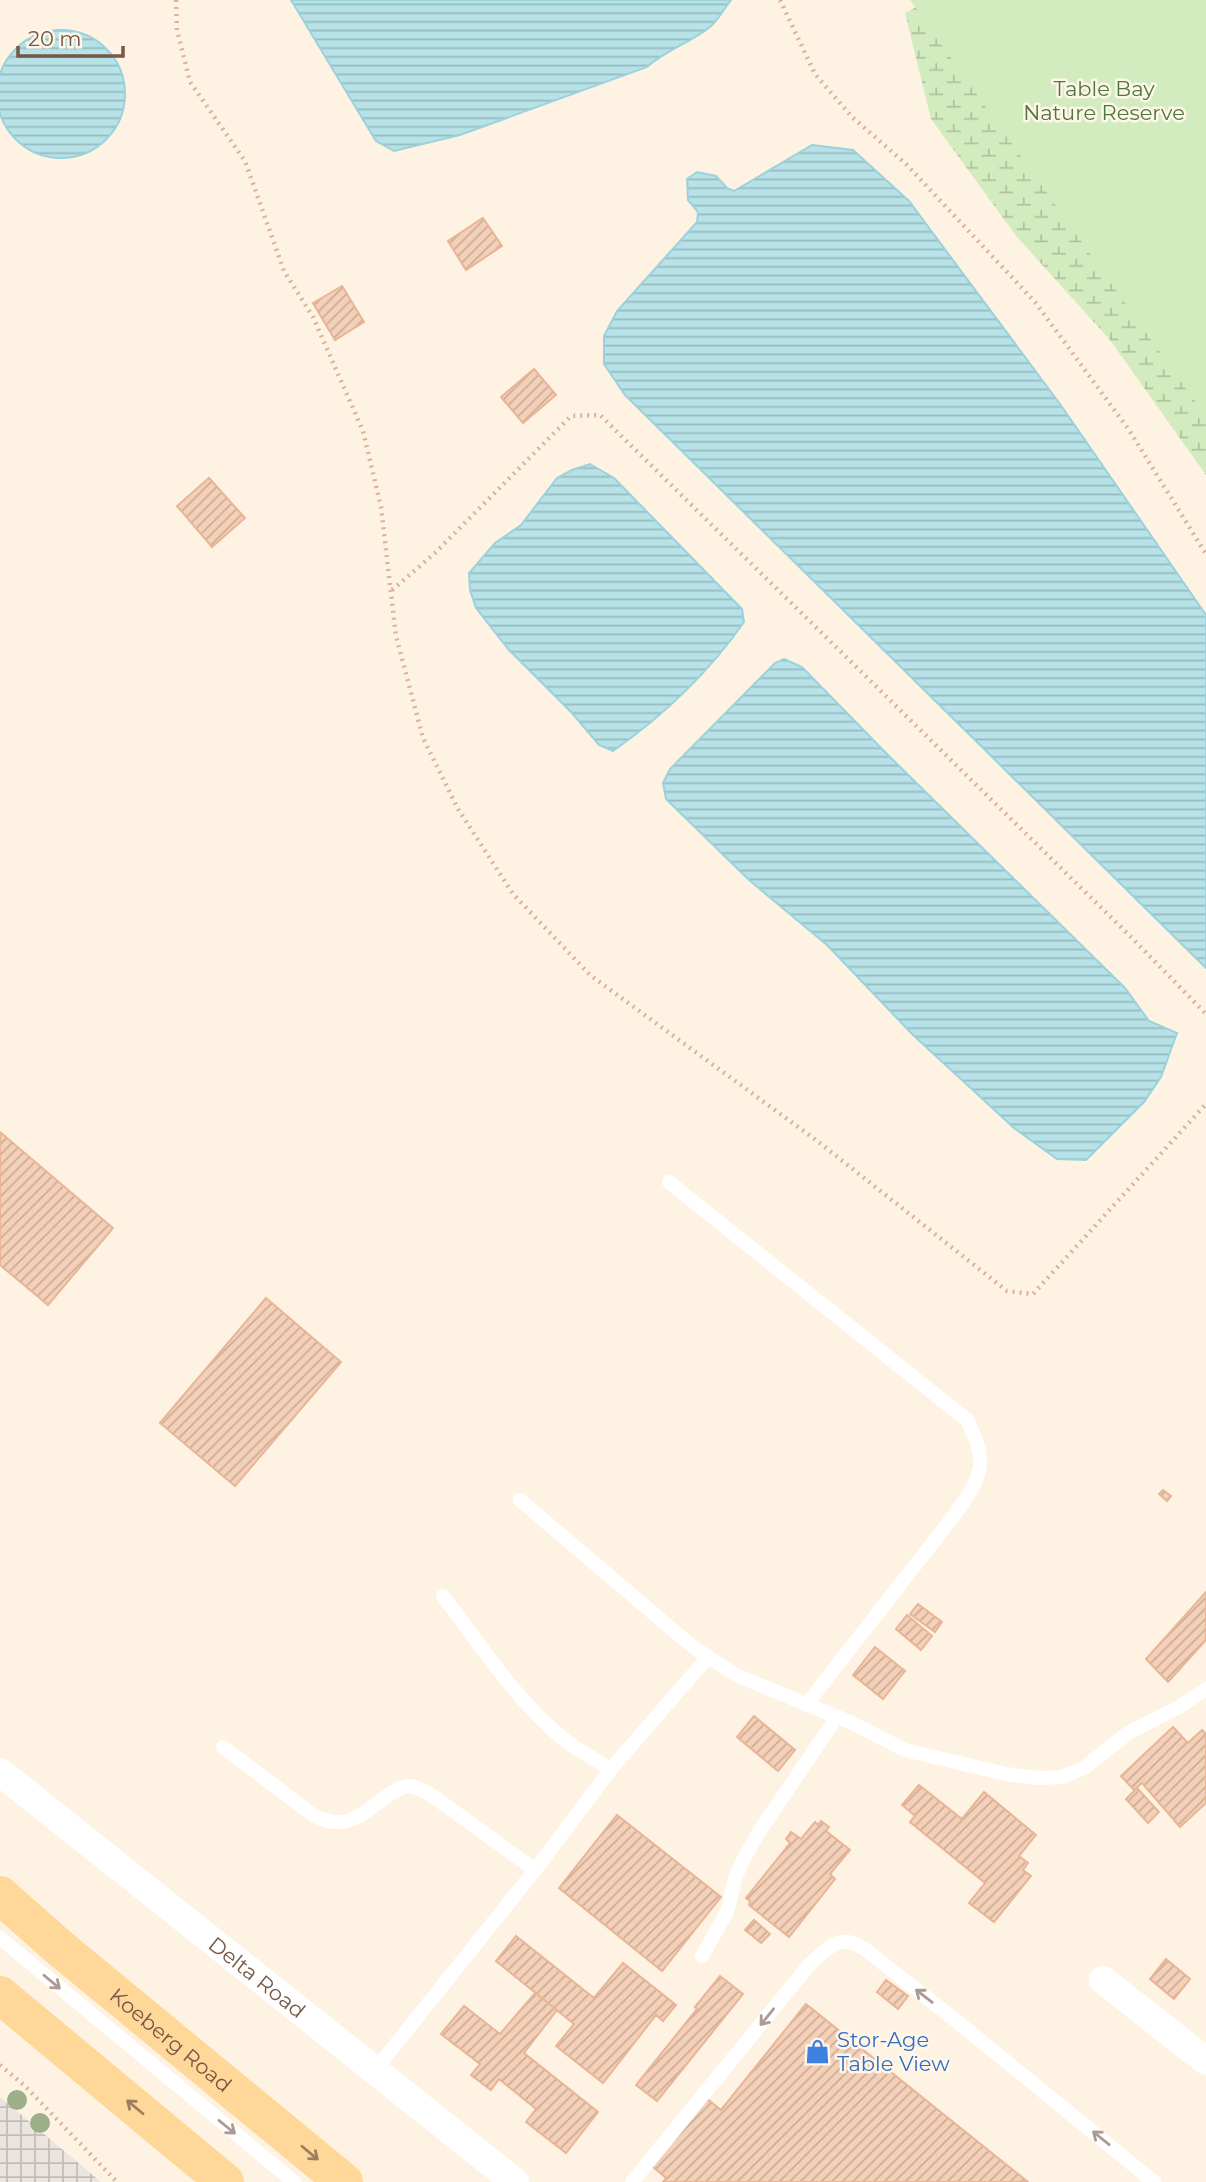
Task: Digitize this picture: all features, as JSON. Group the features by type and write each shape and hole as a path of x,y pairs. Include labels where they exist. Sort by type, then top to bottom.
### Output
{"main road":[{"name":"Koeberg Road","path":"0,1895 61,1949 344,2182"},
{"path":"0,1994 225,2182"}],"street":[{"name":"Delta Road","path":"0,1772 515,2182"},
{"path":"1103,1980 1206,2061"}],"lane":[{"path":"669,1182 967,1420 979,1444 981,1466 975,1486 806,1705"},
{"path":"520,1500 708,1657 736,1675 905,1750 1006,1774 1038,1778 1062,1777 1084,1768 1128,1733 1180,1707 1206,1689"},
{"path":"443,1596 518,1693 552,1729 576,1748 611,1769"},
{"path":"374,2070 611,1769 708,1657"},
{"path":"702,1956 727,1912 743,1860 836,1718"},
{"path":"223,1747 313,1815 329,1823 343,1823 358,1817 400,1788 418,1788 534,1870"},
{"path":"0,1938 294,2182"},
{"path":"632,2182 810,1964 828,1947 836,1942 846,1941 866,1950 1154,2182"}],"path":[{"path":"176,0 177,30 190,82 245,161 284,271 313,317 363,431 381,507 396,636 423,738 458,808 513,894 590,975 816,1140 1007,1291 1033,1294 1206,1104"},
{"path":"780,0 815,74 852,117 906,164 1035,302 1129,430 1206,554"},
{"path":"391,590 435,553 571,416 600,415 1206,1014"},
{"path":"0,2065 25,2086 117,2182"}],"shaded area":[{"path":"0,2097 101,2182 0,2182"}],"green space":[{"name":"Table Bay Nature Reserve","path":"910,0 1206,0 1206,417"},
{"name":"Table Bay Nature Reserve","path":"930,0 1206,0 1206,475 1110,340 1017,237 931,119 905,13"}],"water":[{"path":"291,0 731,0 710,27 647,67 460,135 394,151 376,141"},
{"path":"61,30 85,35 106,49 120,70 125,94 120,118 106,139 85,153 61,158 37,153 16,139 2,118 -3,94 2,70 16,49 37,35"},
{"path":"812,145 853,150 909,201 1060,404 1206,615 1206,968 625,395 604,364 604,336 617,311 697,222 698,212 688,200 687,179 697,172 716,176 727,188 734,191"},
{"path":"590,464 614,478 742,609 744,622 716,658 684,692 650,723 613,751 599,745 572,713 509,650 476,608 470,590 469,573 495,543 521,525 557,478"},
{"path":"784,659 802,667 1125,988 1149,1021 1177,1033 1161,1077 1144,1102 1086,1160 1057,1159 1014,1128 913,1035 827,945 749,880 666,799 663,783 670,769 775,663"}],"building":[{"path":"483,218 502,246 466,270 448,241"},
{"path":"342,286 364,322 335,340 313,303"},
{"path":"534,369 556,395 523,423 501,397"},
{"path":"209,478 245,518 212,547 177,506"},
{"path":"0,1132 113,1228 48,1305 0,1265"},
{"path":"266,1298 341,1362 235,1486 160,1423"},
{"path":"1163,1490 1171,1496 1167,1501 1159,1494"},
{"path":"1206,1592 1206,1640 1168,1682 1146,1659"},
{"path":"918,1604 942,1622 935,1632 910,1614"},
{"path":"907,1615 932,1636 921,1650 896,1629"},
{"path":"875,1647 905,1671 883,1699 853,1675"},
{"path":"754,1716 795,1750 778,1771 737,1737"},
{"path":"1173,1727 1188,1743 1202,1730 1206,1734 1206,1803 1180,1827 1142,1783 1134,1790 1121,1776"},
{"path":"919,1785 962,1819 984,1792 1036,1835 1019,1856 1028,1863 1023,1870 1031,1876 994,1922 969,1903 985,1883 910,1822 915,1816 902,1805"},
{"path":"1137,1788 1159,1812 1148,1823 1126,1799"},
{"path":"617,1815 721,1897 662,1971 559,1888"},
{"path":"821,1821 829,1827 826,1831 850,1850 830,1874 835,1879 789,1937 749,1905 750,1901 746,1898 790,1843 786,1839 791,1832 801,1839 815,1822 818,1825"},
{"path":"754,1920 770,1934 761,1943 745,1930"},
{"path":"516,1936 594,1998 623,1963 676,2005 663,2021 656,2015 603,2083 556,2046 574,2024 496,1961"},
{"path":"1166,1959 1190,1979 1174,1999 1150,1979"},
{"path":"720,1976 743,1994 657,2101 636,2085"},
{"path":"886,1980 908,1996 898,2009 877,1992"},
{"path":"535,1993 557,2010 524,2053 598,2112 566,2153 526,2122 536,2109 499,2079 491,2090 471,2075 480,2064 441,2034 464,2006 500,2034"},
{"name":"Stor-Age Table View","path":"806,2004 1028,2182 663,2182 666,2178 652,2166 706,2098 721,2110"}],"place":[{"name":"Stor-Age Table View","path":"817,2051"}]}
